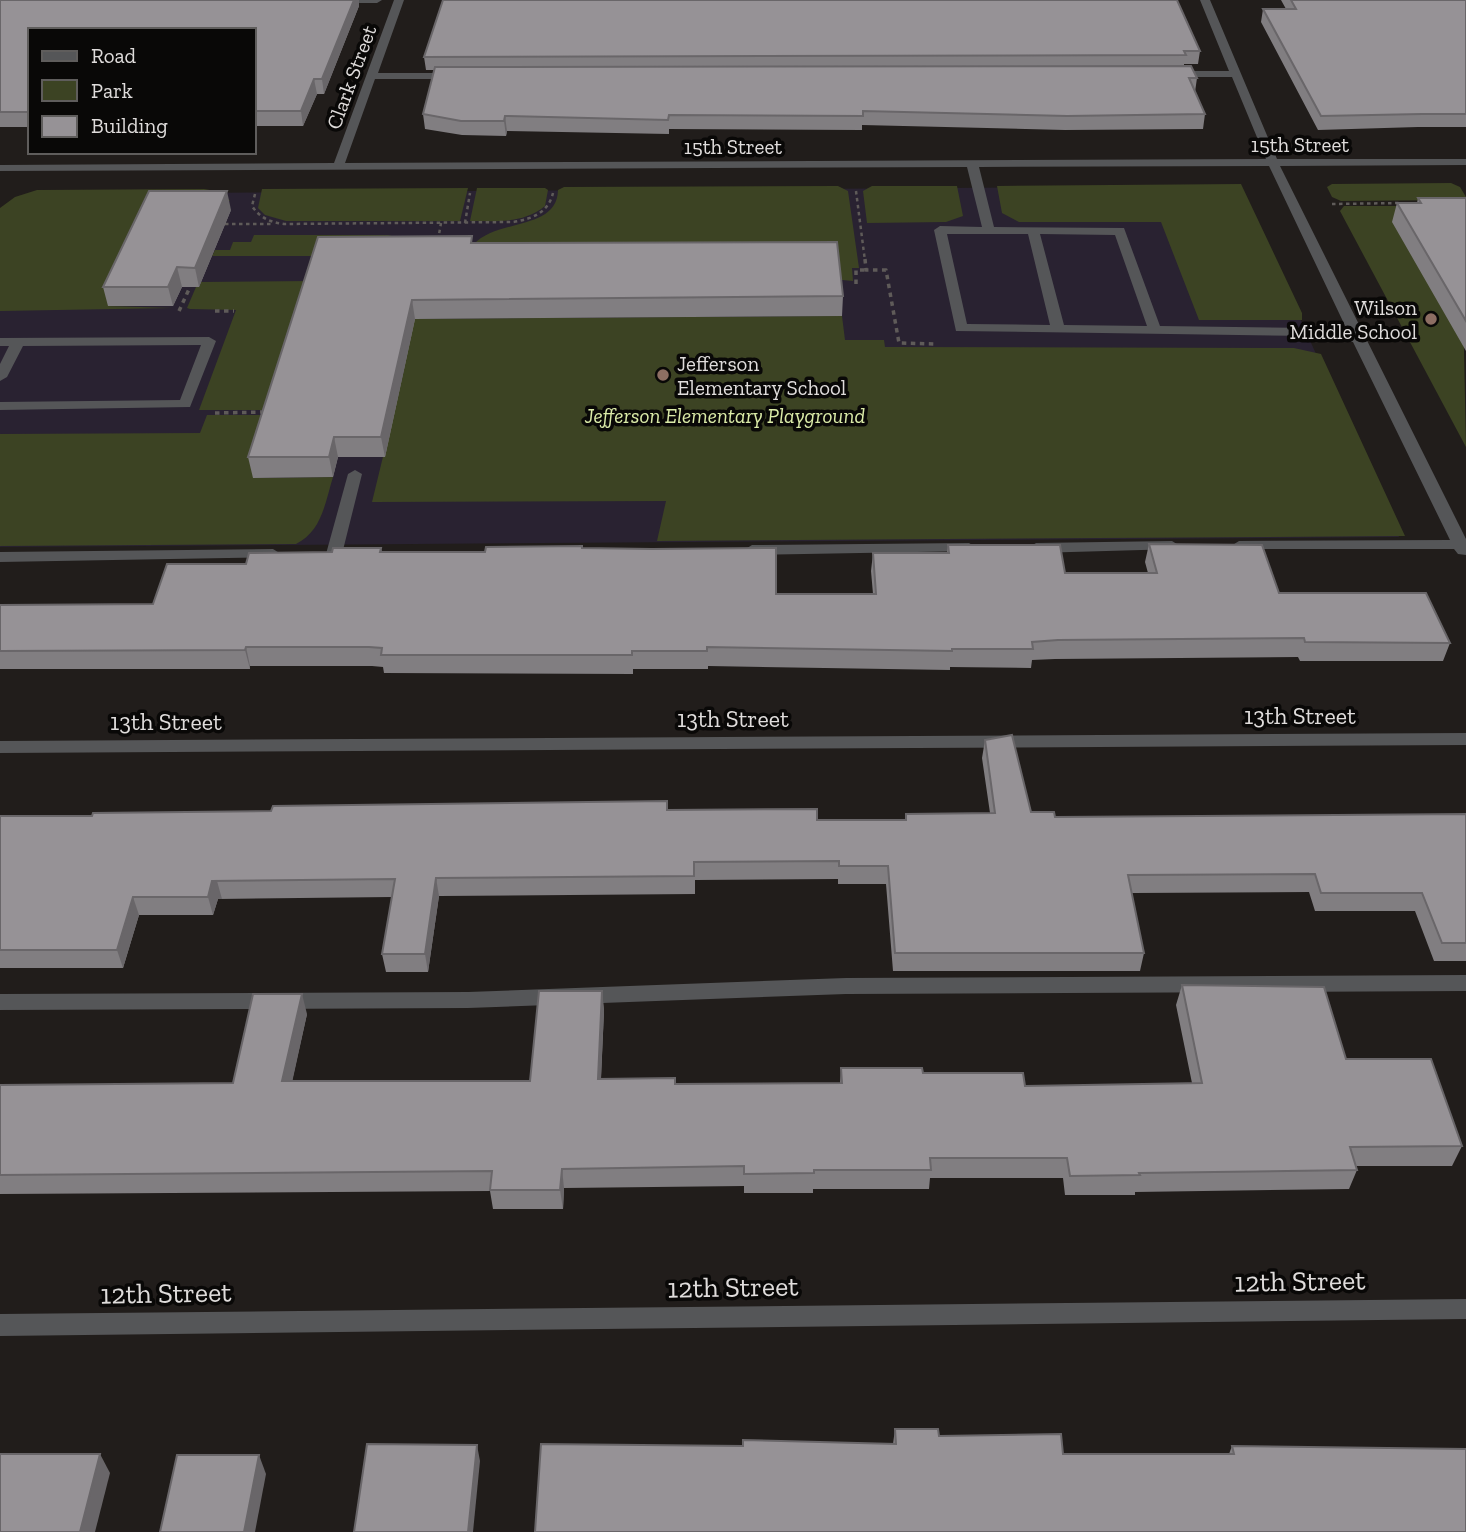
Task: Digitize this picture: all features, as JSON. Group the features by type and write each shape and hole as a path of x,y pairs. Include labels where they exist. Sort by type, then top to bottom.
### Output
{"street":[{"path":"324,0 377,0"},
{"name":"Clark Street","path":"338,167 399,0"},
{"path":"1205,0 1273,163 1358,340 1464,548 1219,546"},
{"path":"1168,74 1236,74"},
{"path":"372,76 471,76"},
{"name":"15th Street","path":"0,168 1466,162"},
{"path":"972,164 989,230"},
{"path":"1155,330 1120,231 940,230 961,328 1313,332 1358,340"},
{"path":"1033,231 1058,329"},
{"path":"0,342 209,341 185,404 0,405"},
{"path":"0,377 18,342"},
{"path":"334,554 355,474"},
{"path":"1026,548 1191,546"},
{"path":"735,550 984,548"},
{"path":"0,556 292,554"},
{"name":"13th Street","path":"0,747 1466,739"},
{"path":"0,1002 468,1000 846,986 1466,983"},
{"name":"12th Street","path":"0,1325 1466,1309"}],"path":[{"path":"465,223 472,186"},
{"path":"225,224 513,222 534,217 549,207 554,186"},
{"path":"258,187 252,206 255,212 284,224"},
{"path":"1332,204 1412,203"},
{"path":"437,245 441,223"},
{"path":"856,285 856,270 866,270"},
{"path":"203,413 272,412"}],"shaded area":[{"name":"Jefferson Elementary School","path":"1240,186 1399,537 0,547 0,213 34,194"}],"green space":[{"path":"1451,183 1460,187 1466,197 1460,200 1341,201 1332,197 1327,187 1332,184"},
{"path":"1241,184 1302,313 1302,320 1199,320 1161,222 1019,222 1002,213 997,186"},
{"path":"838,186 848,191 859,268 852,268 853,281 473,245 496,231 548,212 555,203 558,190 564,187"},
{"path":"872,186 957,186 963,216 946,222 867,223 863,191"},
{"path":"468,188 460,221 286,221 265,215 258,208 262,189"},
{"path":"477,188 548,190 545,206 528,216 499,221 470,221"},
{"path":"204,189 222,192 230,201 213,201 108,306 173,308 0,311 0,208 15,197 37,190"},
{"name":"Wilson Middle School","path":"1344,206 1461,206 1466,447 1340,211"},
{"path":"254,235 388,235 404,239 406,256 212,256 215,250 230,250 233,242 251,242"},
{"path":"314,281 273,410 199,410 236,310 187,308 196,287 199,287 201,282"},
{"name":"Jefferson Elementary Playground","path":"842,316 845,340 884,340 885,347 1294,348 1321,354 1405,536 657,541 666,501 372,502 404,370 394,319"},
{"path":"207,415 271,415 253,478 333,477 317,524 305,538 296,544 0,546 0,434 200,433"}],"building":[{"path":"0,0 354,0 322,79 314,79 301,111 256,111 256,28 28,28 28,112 0,112"},
{"path":"443,0 1177,0 1200,51 1184,51 1186,55 424,57"},
{"path":"1291,0 1466,0 1466,114 1321,116 1263,9 1296,9"},
{"path":"1191,66 1197,78 1189,78 1205,114 1067,116 863,111 863,116 669,115 668,120 505,116 504,121 461,121 423,114 435,67"},
{"path":"149,191 227,191 195,268 177,267 168,287 103,287"},
{"path":"1418,198 1466,198 1466,321 1397,203 1421,203"},
{"path":"472,236 471,243 837,242 843,296 412,300 381,437 334,437 329,457 248,457 318,237"},
{"path":"1149,544 1262,545 1279,593 1426,593 1450,643 1305,642 1304,638 1058,640 1032,642 1033,649 952,651 707,647 707,651 632,651 632,655 381,655 382,648 369,647 0,651 0,605 153,604 167,564 246,564 249,553 332,552 333,548 381,548 380,552 485,552 486,547 776,548 776,594 876,594 873,553 949,553 948,545 1060,545 1065,573 1157,573"},
{"path":"1012,735 1031,812 1054,812 1055,817 1466,814 1466,943 1442,943 1422,893 1321,893 1315,874 1128,875 1144,953 895,953 888,866 839,866 839,861 694,862 694,876 436,878 425,954 382,954 395,879 212,881 208,897 133,897 117,950 0,950 0,816 271,811 273,806 667,801 667,810 817,809 817,820 906,820 906,814 995,813 985,740"},
{"path":"1182,985 1324,987 1346,1059 1431,1059 1462,1146 1350,1147 1357,1170 1070,1176 1067,1158 930,1158 931,1170 814,1170 814,1173 744,1174 744,1166 562,1169 560,1190 490,1190 492,1171 0,1175 0,1085 233,1083 253,994 302,994 282,1081 530,1081 539,991 602,991 598,1079 675,1078 675,1084 842,1083 841,1068 922,1068 923,1073 1023,1073 1025,1086 1202,1083"},
{"path":"895,1429 938,1429 939,1436 1061,1434 1063,1454 1234,1454 1232,1446 1466,1449 1466,1532 535,1532 541,1444 743,1446 743,1440 896,1444"},
{"path":"367,1444 477,1445 468,1532 354,1532"},
{"path":"0,1454 100,1454 80,1532 0,1532"},
{"path":"177,1455 259,1455 244,1532 160,1532"}],"place":[{"name":"Wilson Middle School","path":"1431,319"},
{"name":"Jefferson Elementary School","path":"663,375"}]}
